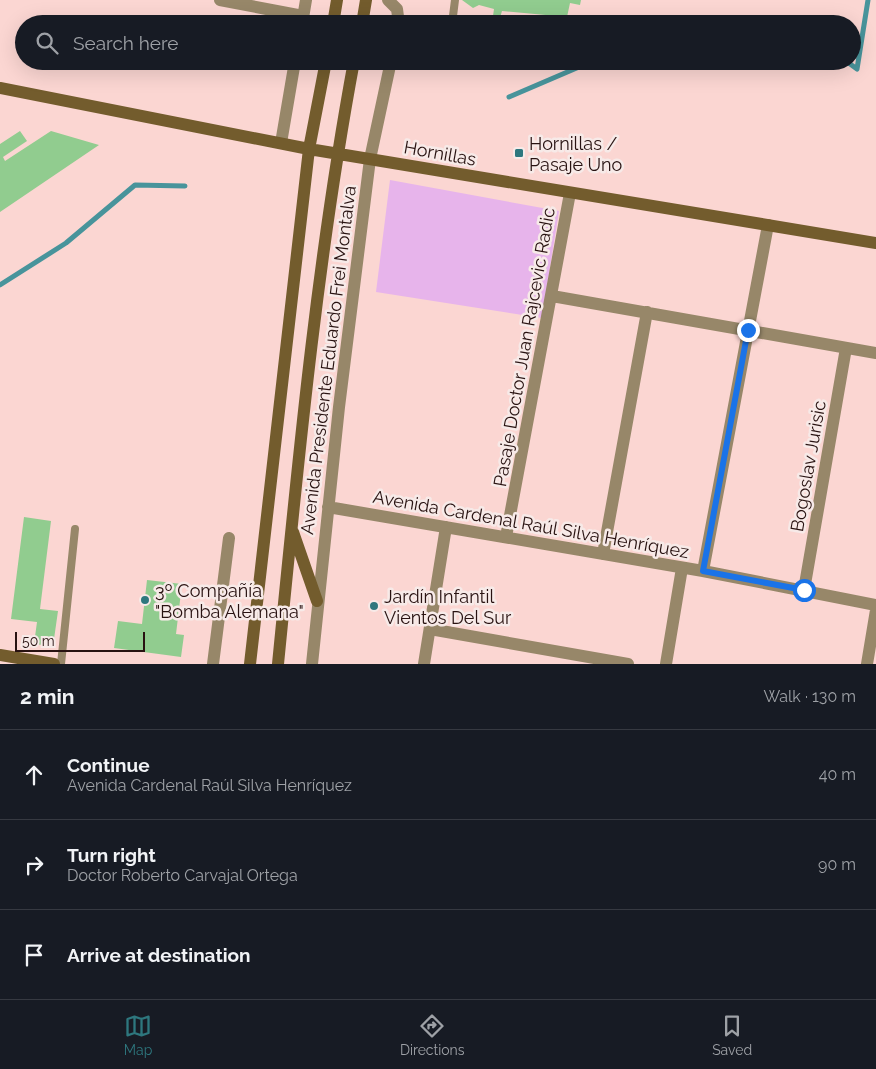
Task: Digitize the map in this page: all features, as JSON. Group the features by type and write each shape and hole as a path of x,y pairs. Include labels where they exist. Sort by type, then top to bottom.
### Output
{"main road":[{"path":"334,15 337,0"},
{"path":"364,15 366,0"},
{"path":"250,664 310,149 324,70"},
{"name":"Avenida Presidente Eduardo Frei Montalva","path":"278,664 306,385 337,153 352,70"},
{"name":"Hornillas","path":"0,88 310,149 876,243"},
{"path":"292,527 317,601"},
{"path":"0,654 54,664"}],"street":[{"path":"220,0 282,15"},
{"path":"303,15 306,0"},
{"path":"388,0 397,9 398,15"},
{"path":"281,143 293,70"},
{"name":"Avenida Presidente Eduardo Frei Montalva","path":"312,664 317,601 370,159 389,70"},
{"name":"Pasaje Doctor Juan Rajcevic Radic","path":"506,537 570,192"},
{"path":"703,571 768,225"},
{"path":"552,296 876,353"},
{"path":"603,554 647,312"},
{"name":"Bogoslav Jurisic","path":"804,590 846,348"},
{"name":"Avenida Cardenal Raúl Silva Henríquez","path":"328,508 703,571 876,605"},
{"path":"424,664 446,527"},
{"path":"213,664 228,538"},
{"path":"666,664 682,568"},
{"path":"867,664 876,610"},
{"path":"430,629 628,664"}],"lane":[{"path":"453,15 455,0"},
{"path":"61,664 75,529"}],"shaded area":[{"path":"390,180 559,211 542,318 376,292"}],"building":[{"path":"462,0 581,0 580,5 570,3 567,15 502,11 501,15 493,15 494,9 479,5 473,8"},
{"path":"20,131 27,141 3,157 5,161 51,131 99,145 0,212 0,144"},
{"path":"24,517 51,521 40,609 58,611 53,646 34,644 37,622 11,619"},
{"path":"147,580 182,584 176,634 184,635 181,657 114,648 118,621 142,624"}],"waterway":[{"path":"861,44 868,0"},
{"path":"509,97 572,70"},
{"path":"0,285 66,243 135,185 185,186"}],"place":[{"name":"Hornillas / Pasaje Uno","path":"519,153"},
{"name":"3º Compañía \"Bomba Alemana\"","path":"145,600"},
{"name":"Jardín Infantil Vientos Del Sur","path":"374,606"}],"route":[{"path":"748,330 703,571 804,590"}]}
